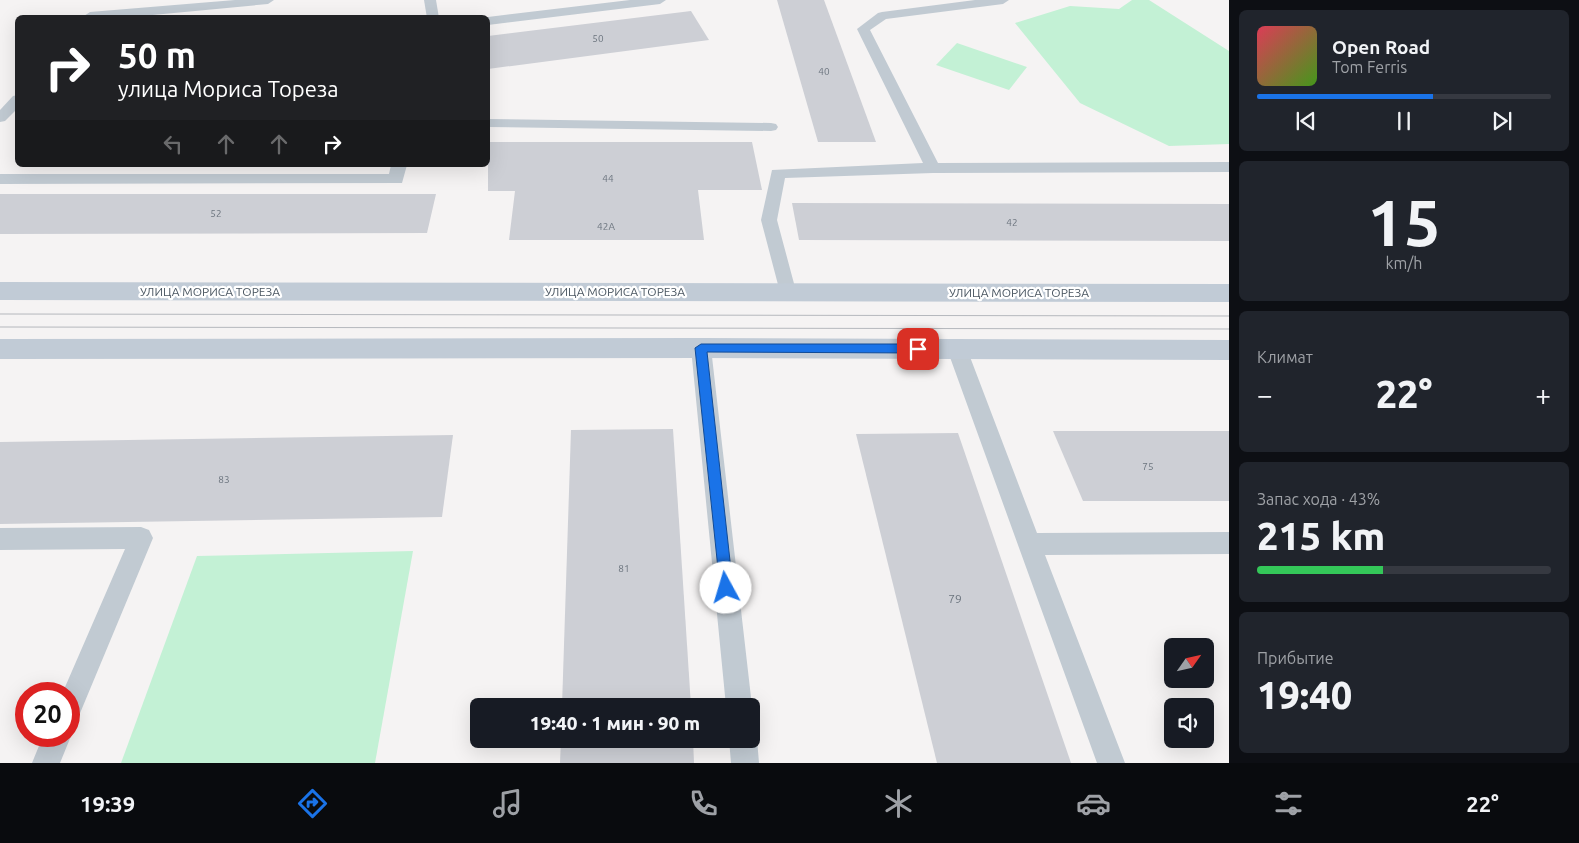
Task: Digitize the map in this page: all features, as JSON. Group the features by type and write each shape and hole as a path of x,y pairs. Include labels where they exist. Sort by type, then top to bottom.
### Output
{"street":[{"name":"УЛИЦА МОРИСА ТОРЕЗА","path":"0,291 1229,293"},
{"path":"0,349 701,348 1229,350"}],"lane":[{"path":"91,15 104,0"},
{"path":"113,15 268,0"},
{"path":"430,0 432,15"},
{"path":"490,21 660,0"},
{"path":"933,168 863,29 882,16 1004,0"},
{"path":"0,118 15,101"},
{"path":"490,122 771,127"},
{"path":"0,179 396,179 399,167"},
{"path":"787,291 769,220 778,173 933,168 1229,167"},
{"path":"701,348 738,698"},
{"path":"957,349 1111,763"},
{"path":"0,539 142,538 80,683"},
{"path":"1030,544 1229,543"},
{"path":"46,763 53,747"},
{"path":"743,748 745,763"}],"green space":[{"path":"1132,0 1149,0 1229,51 1229,144 1169,146 1080,103 1015,23 1070,6 1119,9"},
{"path":"957,43 1027,67 1009,90 936,65"},
{"path":"413,551 375,763 121,763 197,556"}],"building":[{"path":"777,0 824,0 876,142 818,142"},
{"path":"691,11 709,40 490,69 490,36"},
{"path":"490,142 752,142 762,190 698,190 704,240 509,240 515,191 488,191"},
{"path":"0,194 436,194 427,233 0,234"},
{"path":"792,203 1229,204 1229,241 799,240"},
{"path":"673,429 690,698 562,698 571,430"},
{"path":"1053,431 1229,431 1229,501 1083,501"},
{"path":"958,433 1071,763 937,763 856,434"},
{"path":"453,435 442,517 0,524 0,442"},
{"path":"561,748 693,748 694,763 560,763"}],"tram line":[{"path":"0,314 1229,316"},
{"path":"0,327 1229,329"}],"route":[{"path":"726,588 701,348 918,349"}]}
